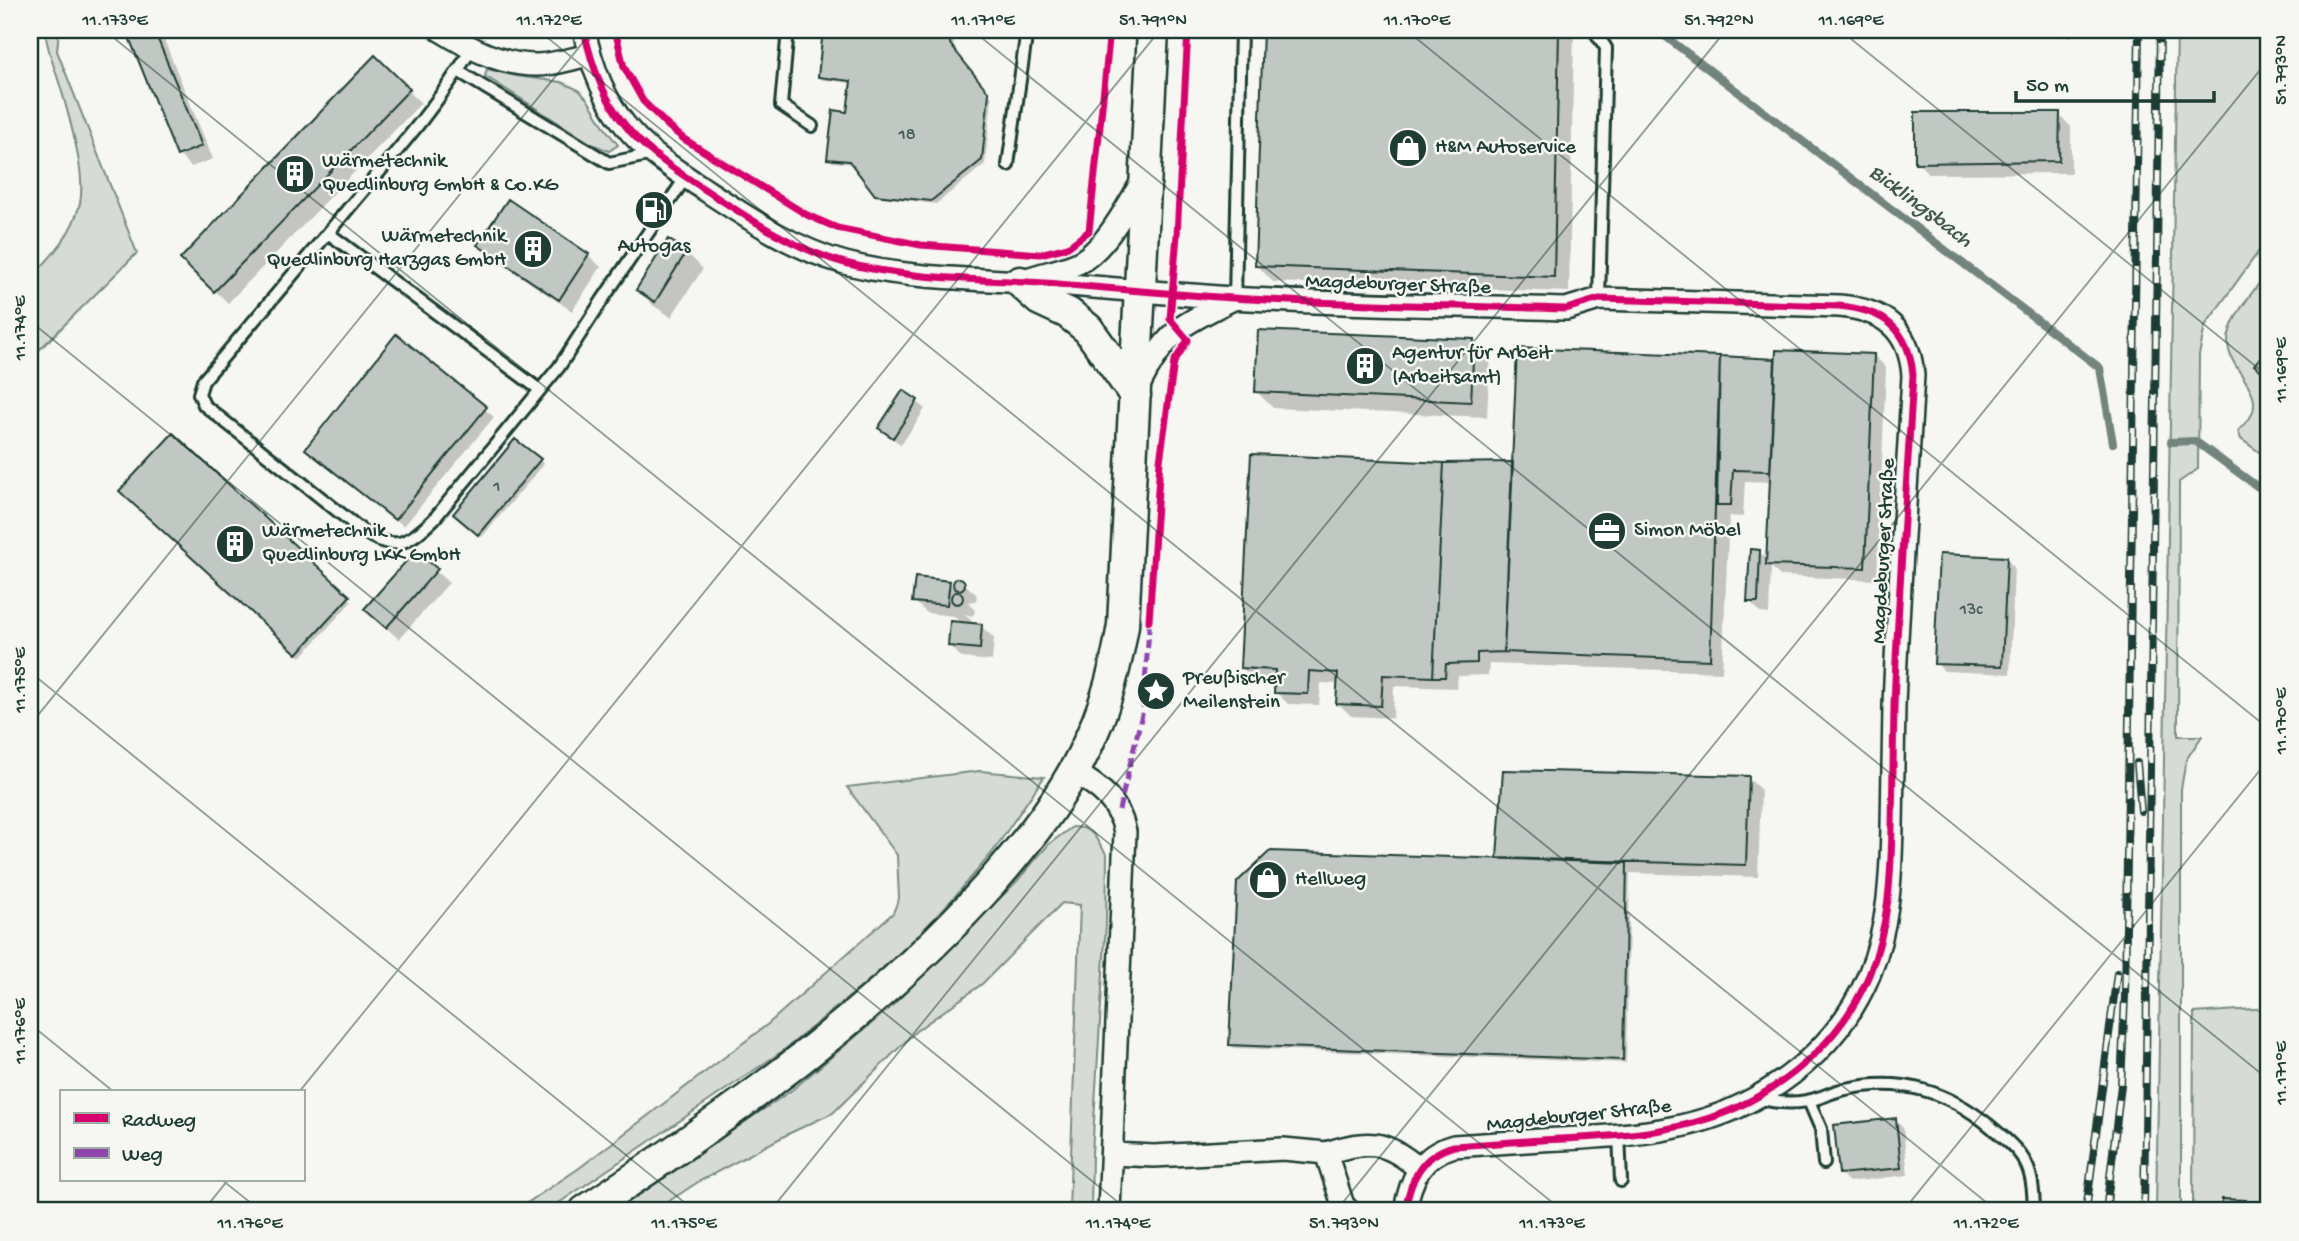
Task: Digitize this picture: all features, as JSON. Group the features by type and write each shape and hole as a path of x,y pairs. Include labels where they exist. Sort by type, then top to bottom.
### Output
{"main road":[{"path":"586,1211 773,1081 894,980 964,913 1008,864 1074,772 1106,698 1123,625 1153,30"},
{"path":"1020,282 1040,300 1068,313 1088,329 1135,395"}],"street":[{"path":"440,30 499,60 531,65 590,55 584,30"},
{"name":"Magdeburger Straße","path":"590,55 602,86 622,122 653,154 792,242 846,263 893,272 1235,298 1566,309 1599,299 1856,307 1879,316 1906,342 1913,375 1895,704 1891,888 1877,954 1857,999 1842,1023 1805,1064 1755,1098 1702,1120 1619,1135 1454,1146 1434,1154 1419,1169"},
{"path":"1020,282 1078,263 1094,251 1144,178"},
{"path":"1135,395 1143,376 1180,328 1235,298"},
{"path":"1074,772 1098,785 1109,797 1119,810 1125,832 1109,1211"},
{"path":"1112,1154 1154,1156 1283,1149 1326,1153 1354,1144 1387,1147 1402,1154 1419,1169 1412,1180 1405,1211"},
{"path":"1326,1153 1343,1205 1349,1211"}],"lane":[{"path":"788,30 781,105 812,126"},
{"path":"1008,165 1027,30"},
{"path":"1235,298 1241,30"},
{"path":"1594,30 1606,48 1599,299"},
{"path":"472,48 427,113 203,381 199,394 204,405 376,540 402,544 414,538 434,519 559,367 686,177"},
{"path":"458,71 609,163 653,154"},
{"path":"328,233 540,390"},
{"path":"1755,1098 1785,1103 1810,1101 1847,1088 1886,1085 1918,1088 1955,1101 1971,1110 2021,1154 2032,1176 2034,1211"},
{"path":"1810,1101 1821,1129 1824,1163"},
{"path":"1619,1135 1621,1181"}],"shaded area":[{"path":"45,30 59,30 57,51 137,253 30,359 30,278 54,253 67,234 77,214 81,191 76,147"},
{"path":"2177,30 2269,30 2269,237 2205,326 2199,355 2198,469 2179,482 2178,736 2202,736 2186,760 2181,789 2181,1211 2156,1211"},
{"path":"487,69 561,82 579,90 618,145 609,151 592,144 485,76"},
{"path":"2269,270 2269,459 2241,439 2238,431 2251,416 2254,404 2248,385 2228,346 2229,334 2236,317"},
{"path":"980,771 1044,777 992,853 917,937 784,1050 547,1211 515,1211 578,1169 768,1024 893,913 899,898 897,855 847,787"},
{"path":"1072,827 1083,828 1093,834 1107,855 1091,1211 1069,1211 1080,905 1062,903 982,984 916,1031 833,1113 698,1182 654,1211 613,1211 792,1090 890,1008 1017,881 1049,844"},
{"path":"2269,1008 2269,1211 2193,1211 2194,1013"}],"building":[{"path":"126,30 154,30 202,146 177,156"},
{"path":"823,30 952,30 950,44 989,93 982,160 931,201 875,195 849,161 827,159 833,110 847,112 851,81 818,77"},
{"name":"H&M Autoservice","path":"1263,30 1559,30 1554,277 1255,266"},
{"name":"Wärmetechnik Quedlinburg GmbH & Co.KG","path":"375,55 410,89 214,292 180,259"},
{"path":"1915,112 2060,112 2059,161 1915,163"},
{"name":"Wärmetechnik Quedlinburg Harzgas GmbH","path":"508,199 589,254 559,300 477,245"},
{"path":"668,239 687,251 655,302 636,290"},
{"name":"Agentur für Arbeit (Arbeitsamt)","path":"1258,330 1474,339 1471,402 1255,392"},
{"name":"Wärmetechnik Quedlinburg LKK GmbH","path":"396,334 487,407 395,520 305,449"},
{"path":"1517,348 1720,356 1710,660 1504,652"},
{"path":"1776,350 1874,354 1865,568 1766,565"},
{"path":"2263,354 2269,359 2269,377 2254,365"},
{"path":"1720,356 1775,359 1770,471 1733,470 1731,505 1717,505"},
{"path":"903,390 918,400 893,438 878,428"},
{"name":"Wärmetechnik Quedlinburg LKK GmbH","path":"173,433 350,596 297,654 119,491"},
{"name":"Wärmetechnik Quedlinburg LKK GmbH","path":"515,439 541,459 478,535 453,514"},
{"path":"1251,454 1444,463 1433,677 1383,675 1381,706 1336,704 1338,673 1309,671 1308,694 1274,693 1275,670 1240,668"},
{"path":"1513,462 1504,652 1477,653 1477,663 1446,664 1445,677 1433,677 1444,463"},
{"path":"1750,549 1760,550 1758,602 1747,602"},
{"name":"Wärmetechnik Quedlinburg LKK GmbH","path":"415,551 438,569 386,628 364,609"},
{"path":"1939,554 2007,557 2002,666 1934,664"},
{"path":"915,577 950,581 947,605 912,602"},
{"path":"959,578 965,584 959,590 953,584"},
{"path":"957,592 963,598 957,604 951,598"},
{"path":"950,621 982,624 980,649 948,646"},
{"path":"1503,770 1749,776 1746,865 1497,858"},
{"path":"1270,851 1627,863 1623,1060 1229,1045 1237,882"},
{"path":"1896,1118 1901,1168 1839,1174 1834,1125"},
{"path":"2222,1199 2246,1200 2246,1211 2222,1211"}],"waterway":[{"name":"Bicklingsbach","path":"1657,30 2100,368 2113,443"},
{"name":"Bicklingsbach","path":"2171,442 2195,441 2269,495"}],"railway":[{"path":"2106,1211 2121,1085 2125,996 2139,30"},
{"path":"2144,1211 2160,30"},
{"path":"2137,763 2141,811"},
{"path":"2086,1211 2117,973"}],"marked path":[{"path":"1119,810 1143,710 1150,615"}],"cycle path":[{"path":"584,30 594,67 617,115 641,143 660,159 770,231 826,257 870,269 950,278 1357,304 1566,309 1599,299 1839,306 1855,308 1881,317 1900,334 1911,359 1913,375 1894,706 1891,864 1881,939 1859,997 1832,1036 1816,1053 1779,1083 1738,1107 1691,1124 1641,1133 1454,1146 1425,1162 1414,1179 1405,1211"},
{"path":"615,30 624,67 643,101 668,126 684,139 807,215 837,228 921,245 1040,254 1068,247 1089,231 1110,30"},
{"path":"1149,621 1160,461 1174,362 1188,340 1170,319 1188,30"}],"place":[{"name":"H&M Autoservice","path":"1408,148"},
{"name":"Wärmetechnik Quedlinburg GmbH & Co.KG","path":"295,174"},
{"name":"Autogas","path":"654,210"},
{"name":"Wärmetechnik Quedlinburg Harzgas GmbH","path":"533,249"},
{"name":"Agentur für Arbeit (Arbeitsamt)","path":"1365,366"},
{"name":"Simon Möbel","path":"1607,531"},
{"name":"Wärmetechnik Quedlinburg LKK GmbH","path":"235,544"},
{"name":"Preußischer Meilenstein","path":"1156,691"},
{"name":"Hellweg","path":"1268,880"}]}
